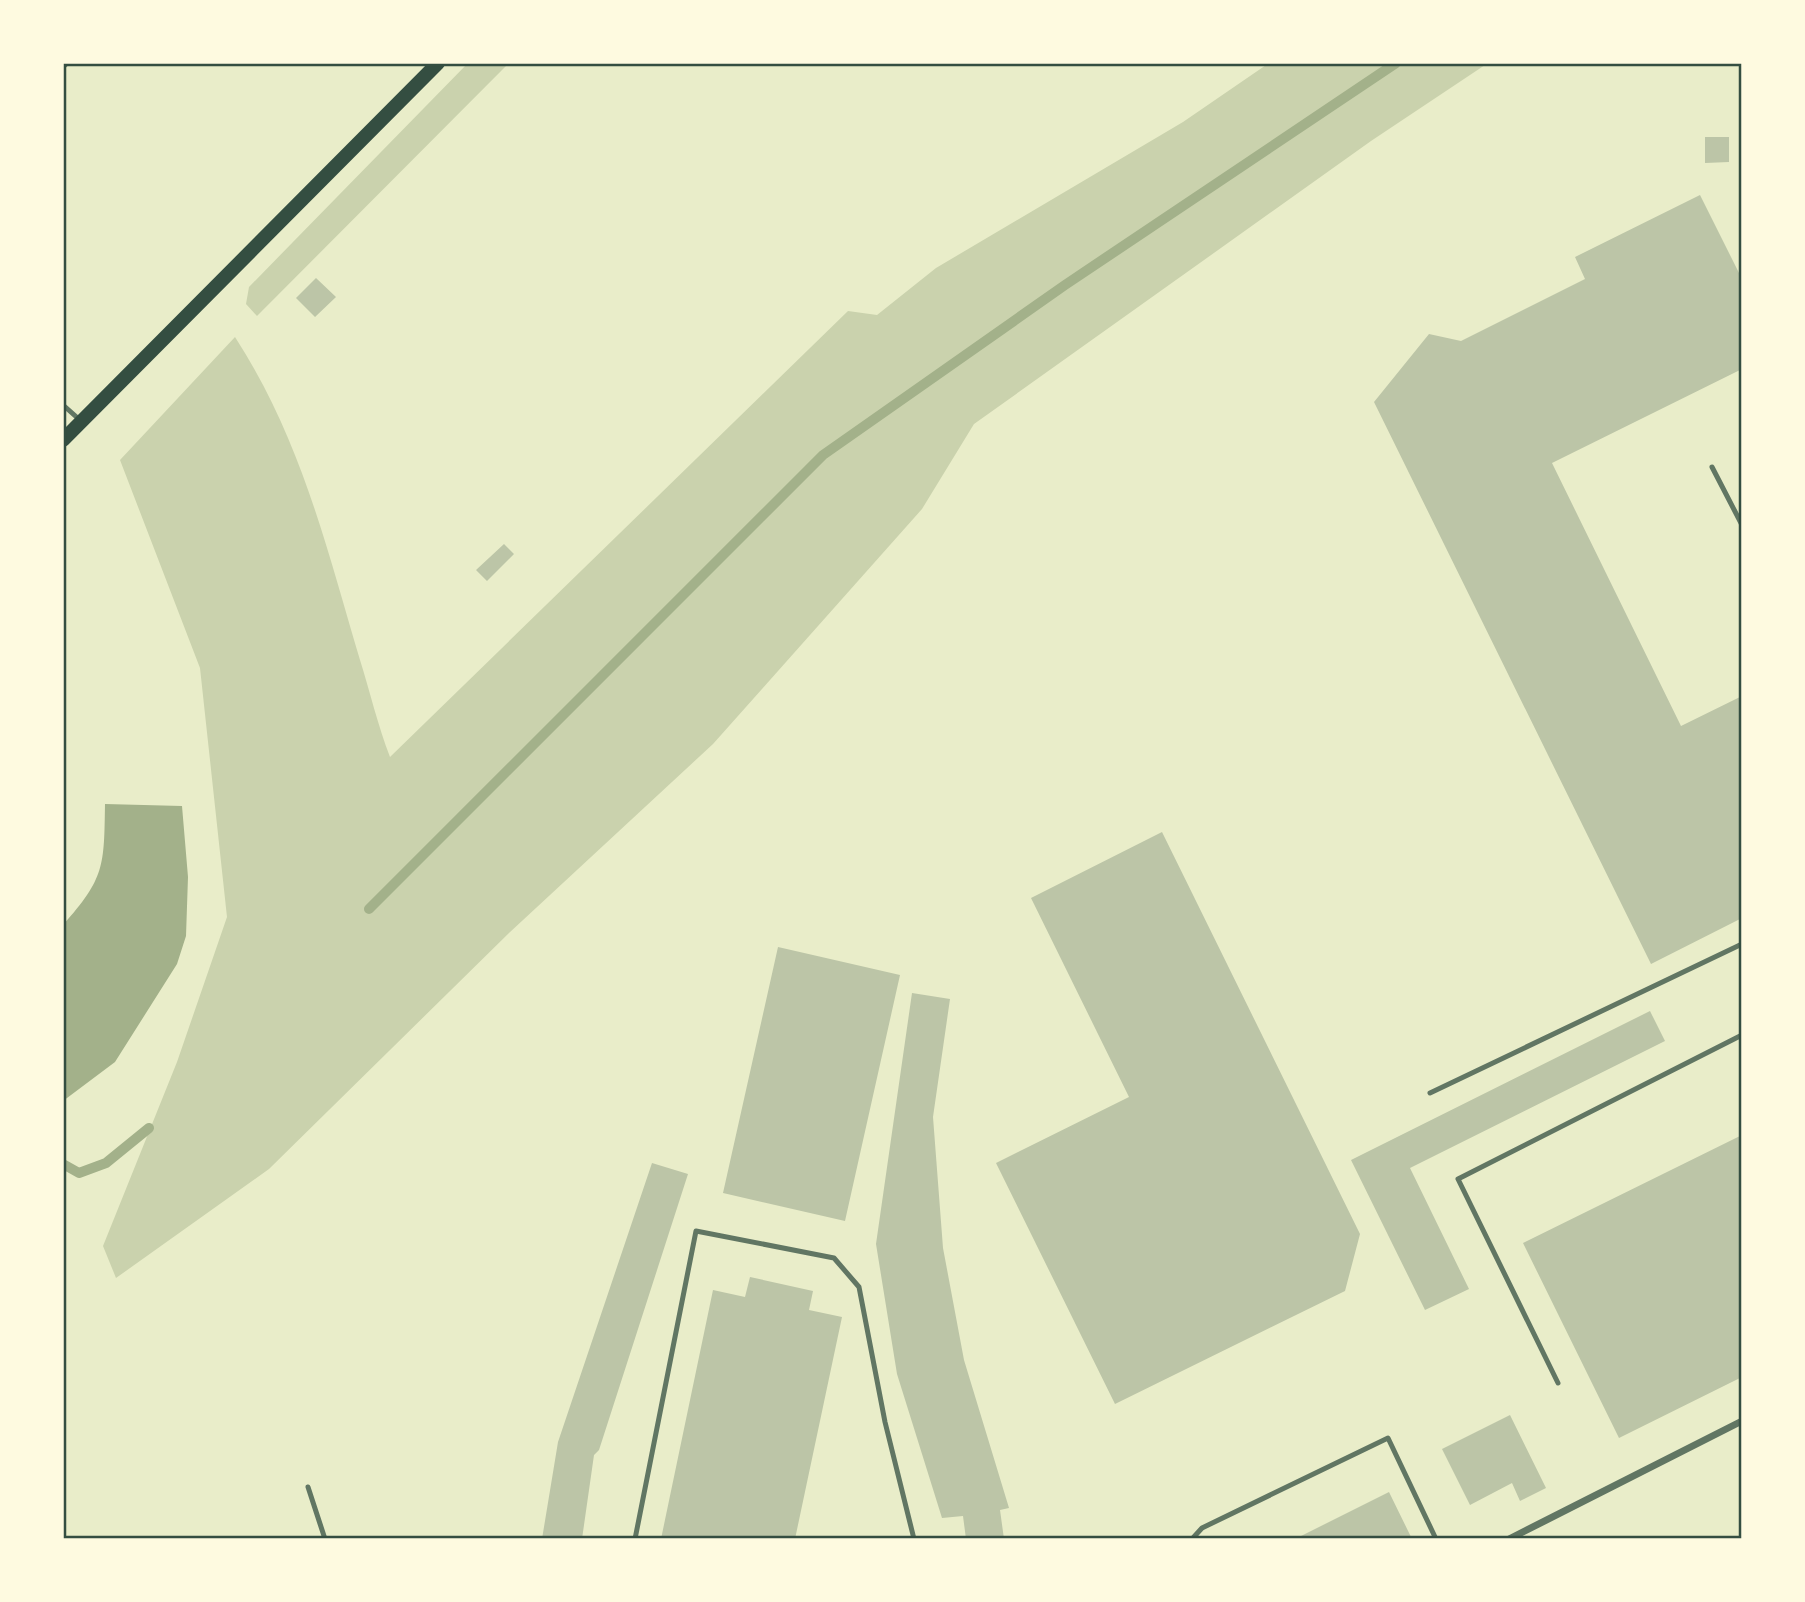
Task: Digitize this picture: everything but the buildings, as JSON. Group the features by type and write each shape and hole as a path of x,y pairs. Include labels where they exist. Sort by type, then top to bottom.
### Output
{"main road":[{"path":"63,440 438,63"}],"street":[{"path":"1509,1539 1742,1421"}],"lane":[{"path":"63,67 67,63"},
{"path":"63,405 81,421"},
{"path":"1712,467 1742,525"},
{"path":"1430,1093 1742,944"},
{"path":"1558,1383 1458,1179 1742,1035"},
{"path":"635,1539 696,1231 834,1258 859,1287 885,1422 914,1539"},
{"path":"1192,1539 1202,1528 1388,1438 1436,1539"},
{"path":"308,1487 325,1539"}],"shaded area":[{"path":"468,63 509,63 257,316 246,304 249,287"},
{"path":"1269,63 1488,63 1371,141 974,424 922,509 713,744 509,933 269,1169 116,1278 103,1246 177,1062 227,917 200,668 120,460 235,337 278,414 310,494 390,757 848,311 877,315 936,268 1183,122"},
{"path":"105,804 182,806 188,877 186,936 177,964 115,1062 63,1101 63,925 87,895 99,870 104,842"}],"waterway":[{"path":"369,909 823,455 1065,285 1396,63"},
{"path":"63,1164 79,1173 106,1163 149,1128"}]}
